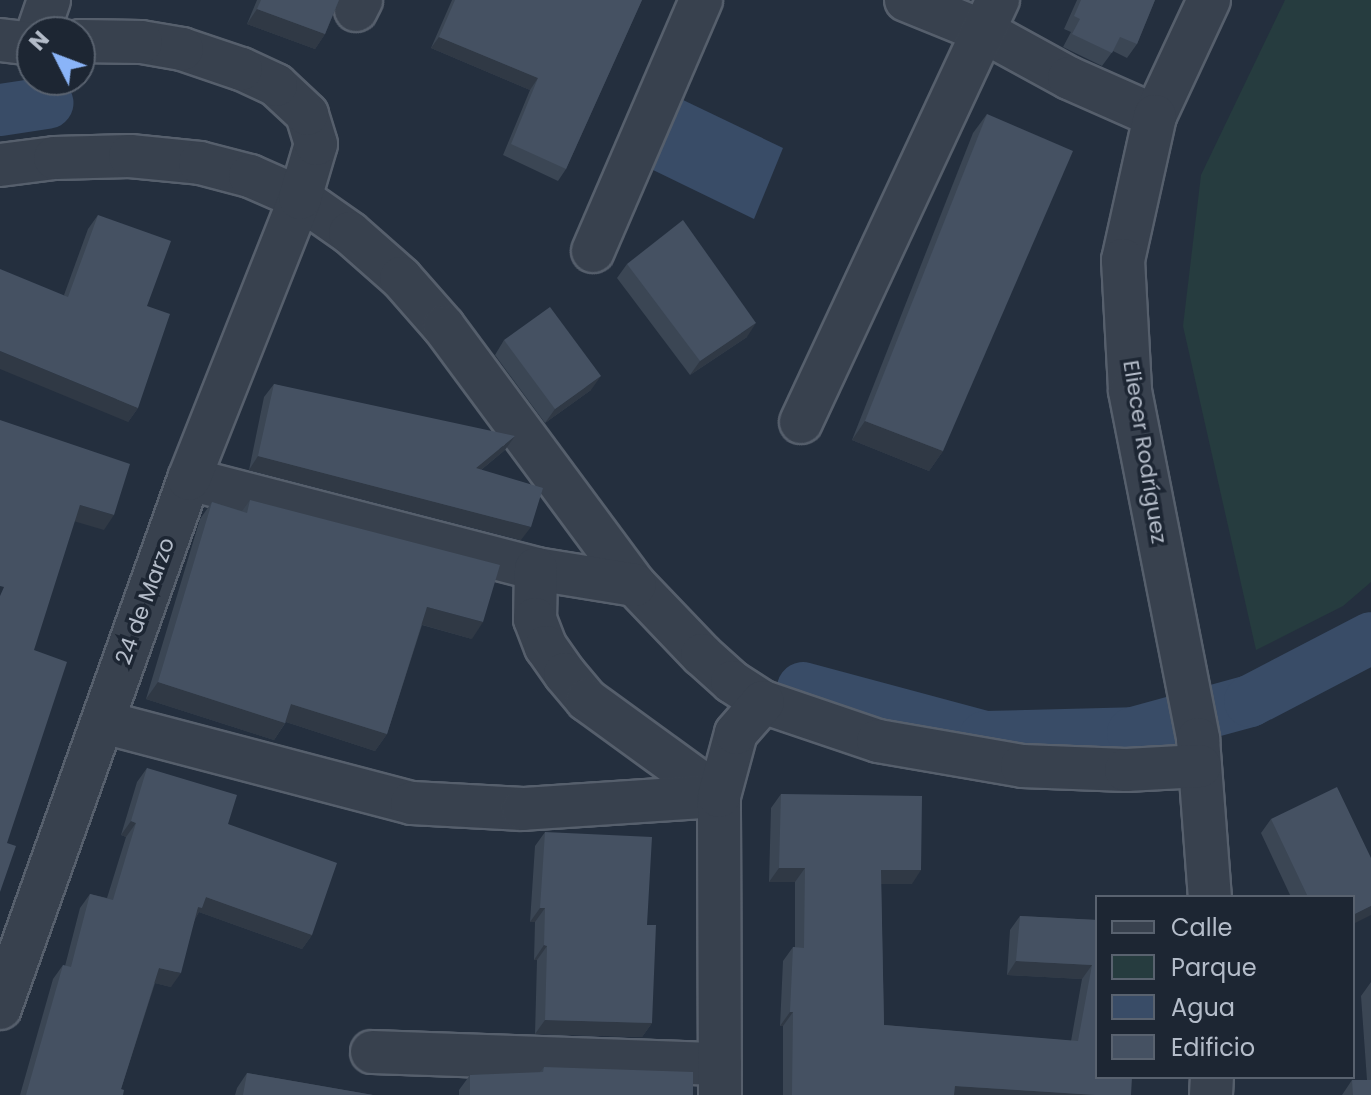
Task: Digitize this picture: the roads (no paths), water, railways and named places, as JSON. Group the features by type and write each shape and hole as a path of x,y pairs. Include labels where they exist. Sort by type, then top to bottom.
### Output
{"street":[{"path":"593,251 701,0"},
{"path":"906,0 992,16 1069,78 1155,116"},
{"name":"Eliecer Rodríguez","path":"1209,0 1155,116 1123,260 1130,391 1187,677 1199,753 1210,895"},
{"path":"801,422 992,16"},
{"name":"24 de Marzo","path":"0,1008 189,479 300,198 316,144 307,114 276,85 182,49 141,42 96,41"},
{"path":"0,165 55,158 130,156 200,163 250,176 300,198 350,233 409,288 444,327 635,585 702,655 732,682 763,702 878,741 1022,766 1139,770 1199,753"},
{"path":"189,479 536,569 635,585"},
{"path":"536,569 535,619 546,647 565,674 587,700 719,796"},
{"path":"372,1052 720,1080 719,796 736,733 763,702"},
{"path":"103,722 412,803 523,809 719,796"}],"water":[{"path":"681,99 783,148 754,219 651,169"}],"waterway":[{"path":"0,110 47,103"},
{"path":"803,688 985,737 1133,733 1250,701 1371,638"}]}
